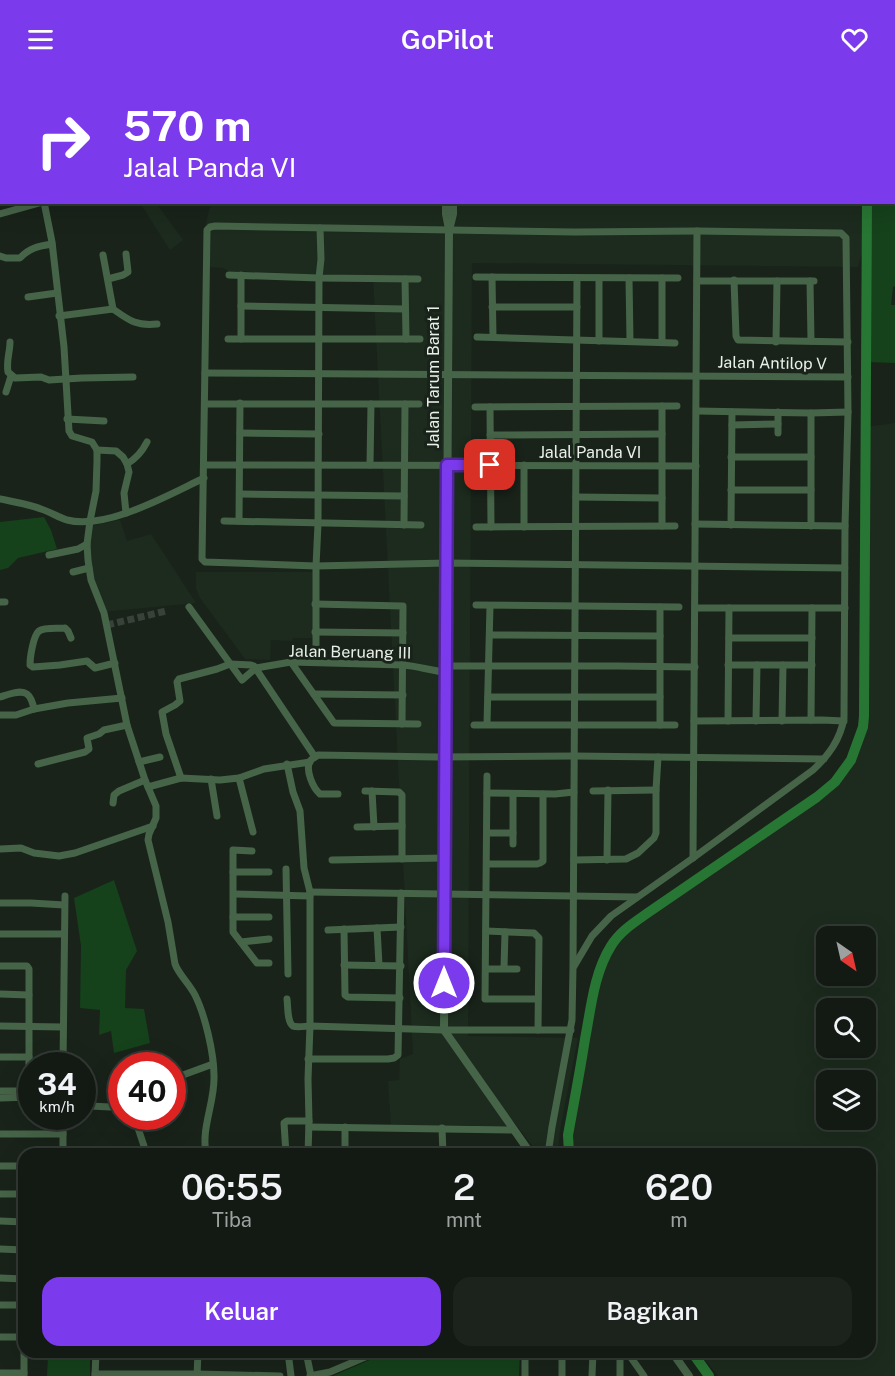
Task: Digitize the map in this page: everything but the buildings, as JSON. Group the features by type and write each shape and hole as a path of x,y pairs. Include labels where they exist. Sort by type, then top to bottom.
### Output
{"street":[{"path":"0,214 36,204"},
{"path":"43,204 52,244 50,268 57,293 64,347 69,431 72,436 92,442 97,450 96,491 87,544 91,580 104,613 127,725 157,813 148,840 168,922 175,964 199,1003 206,1025 213,1064 214,1078 205,1148"},
{"name":"Jalan Tarum Barat 1","path":"444,1030 449,229 446,204"},
{"name":"Jalan Tarum Barat 1","path":"449,229 453,204"},
{"path":"573,968 592,936 611,916 813,770 836,744 844,721 848,342 847,241 844,234 215,226 208,228 202,559 204,562 316,566 447,563 845,568"},
{"path":"316,662 320,228"},
{"path":"693,858 697,231"},
{"path":"0,256 17,258 34,247 52,244"},
{"path":"108,279 128,272 126,254"},
{"path":"103,255 113,309"},
{"path":"229,274 418,279"},
{"path":"241,339 242,275"},
{"path":"476,277 678,278"},
{"path":"492,277 493,337"},
{"path":"549,1148 572,1020 577,278"},
{"path":"599,278 599,341"},
{"path":"629,278 630,341"},
{"path":"662,278 662,342"},
{"path":"405,279 406,339"},
{"path":"734,280 736,339 776,342 848,342"},
{"path":"697,281 812,281 810,341"},
{"path":"776,342 777,281"},
{"path":"28,297 57,293"},
{"path":"241,306 405,309"},
{"path":"492,307 577,307"},
{"path":"59,316 113,309 134,323 158,324"},
{"path":"477,337 675,343"},
{"path":"228,339 420,339"},
{"path":"10,342 8,372 15,378 41,377 49,380 133,378"},
{"name":"Jalan Antilop V","path":"206,373 848,376"},
{"path":"6,392 11,376"},
{"path":"205,404 419,404"},
{"path":"239,521 240,404"},
{"path":"370,465 371,404"},
{"path":"404,525 405,404"},
{"path":"662,406 662,526"},
{"path":"475,407 677,406"},
{"path":"490,407 491,527"},
{"path":"697,411 848,412"},
{"path":"731,525 732,412"},
{"path":"732,425 778,429 778,412"},
{"path":"811,413 811,525"},
{"path":"67,419 104,421"},
{"path":"240,434 319,434"},
{"path":"490,435 662,434"},
{"path":"127,464 137,458 147,442"},
{"path":"97,450 116,451 127,464 129,472 124,493 126,513"},
{"path":"731,457 811,457"},
{"name":"Jalal Panda VI","path":"204,465 696,466"},
{"path":"524,465 524,526"},
{"path":"0,499 42,509 66,519 90,521 139,509 204,478"},
{"path":"731,490 811,490"},
{"path":"240,494 404,496"},
{"path":"576,497 662,498"},
{"path":"224,521 421,525"},
{"path":"695,524 845,526"},
{"path":"476,527 675,526"},
{"path":"49,555 78,549 87,544"},
{"path":"72,572 89,568"},
{"path":"315,604 402,604 404,607 402,724"},
{"path":"476,605 679,607"},
{"path":"487,724 490,606"},
{"path":"189,607 236,664 240,679 246,678 256,668"},
{"path":"660,607 660,725"},
{"path":"695,608 845,608"},
{"path":"728,721 729,608"},
{"path":"811,720 813,608"},
{"path":"71,638 65,628 39,632 36,634 30,665 33,667 87,661 95,668 115,663"},
{"path":"315,632 403,633"},
{"path":"490,634 660,636"},
{"path":"729,638 812,638"},
{"path":"291,662 334,723 418,724"},
{"name":"Jalan Beruang III","path":"256,668 291,662 403,665 436,671 489,666 695,667"},
{"path":"181,777 161,714 180,701 177,682 179,679 236,664 251,665 256,668 312,759 310,781 316,791 320,794 338,794"},
{"path":"728,665 812,664"},
{"path":"756,721 757,665"},
{"path":"782,721 783,665"},
{"path":"0,697 19,692 25,693 29,696 34,709"},
{"path":"314,694 403,695"},
{"path":"488,697 660,697"},
{"path":"0,715 16,716 34,709 68,703 122,698"},
{"path":"694,721 844,721"},
{"path":"38,764 85,752 89,749 87,738 104,730 127,725"},
{"path":"474,725 675,725"},
{"path":"113,803 115,793 146,784 181,777 239,778 264,769 312,759 318,755 824,759"},
{"path":"139,762 160,757"},
{"path":"574,860 631,858 654,838 658,757"},
{"path":"292,764 290,776 300,811 304,868 310,894 308,1148"},
{"path":"488,776 486,999 538,999"},
{"path":"239,778 253,832"},
{"path":"211,779 217,816"},
{"path":"593,790 656,790"},
{"path":"607,860 608,790"},
{"path":"374,827 369,791 402,794 402,859"},
{"path":"487,794 574,792"},
{"path":"513,794 513,844"},
{"path":"487,864 540,863 543,861 543,794"},
{"path":"0,849 21,848 34,853 59,856 75,853 153,826"},
{"path":"357,827 402,826"},
{"path":"487,833 513,833"},
{"path":"252,850 233,850 233,932 257,963 269,963"},
{"path":"332,860 445,858"},
{"path":"286,869 288,974"},
{"path":"233,872 269,872"},
{"path":"234,894 401,893 637,897"},
{"path":"308,1059 393,1059 397,1056 400,1028 401,893"},
{"path":"63,1052 65,896"},
{"path":"0,903 64,905"},
{"path":"233,917 269,917"},
{"path":"328,930 401,927"},
{"path":"377,928 379,965"},
{"path":"344,929 344,994 348,997 400,998"},
{"path":"486,931 534,933 539,938 538,1029"},
{"path":"504,968 505,932"},
{"path":"0,934 63,934"},
{"path":"241,942 269,939"},
{"path":"344,965 400,966"},
{"path":"0,966 29,967 29,1052"},
{"path":"486,969 517,969"},
{"path":"0,994 29,995"},
{"path":"287,999 290,1019 294,1027 571,1030"},
{"path":"0,1026 63,1027"},
{"path":"444,1030 527,1148"},
{"path":"0,1057 18,1057"},
{"path":"186,1074 213,1064"},
{"path":"0,1091 18,1092"},
{"path":"0,1098 18,1095"},
{"path":"286,1148 284,1124 287,1121 345,1127 514,1130"},
{"path":"345,1127 345,1148"},
{"path":"442,1128 443,1148"},
{"path":"63,1130 63,1148"},
{"path":"138,1130 144,1148"},
{"path":"0,1134 63,1134"},
{"path":"0,1166 18,1166"},
{"path":"0,1194 18,1194"},
{"path":"0,1221 18,1222"},
{"path":"0,1249 18,1250"},
{"path":"0,1278 18,1279"},
{"path":"0,1305 18,1305"},
{"path":"0,1337 18,1337"},
{"path":"0,1373 24,1375 24,1358"},
{"path":"96,1358 95,1375 280,1376"},
{"path":"197,1375 198,1358"},
{"path":"289,1358 291,1376"},
{"path":"308,1358 314,1376 330,1372 362,1358"},
{"path":"525,1358 525,1376"},
{"path":"562,1358 562,1376"},
{"path":"592,1376 593,1358"},
{"path":"620,1358 620,1376"},
{"path":"631,1358 644,1376"},
{"path":"676,1358 689,1376"}],"shaded area":[{"path":"141,204 157,204 183,240 170,250"},
{"path":"211,204 867,204 867,236 858,267 472,263 468,1036 578,1038 558,1148 534,1148 513,1121 502,1128 466,1125 391,1127 388,1081 399,1080 400,1059 413,1054 373,277 229,271 211,267 204,263 205,227"},
{"path":"895,423 895,1376 718,1376 704,1358 876,1358 876,1148 569,1148 568,1135 603,962 611,946 629,926 835,782 851,760 863,723 865,427"},
{"path":"120,520 127,541 151,534 196,603 103,612 86,575 85,544 88,529 95,525"},
{"path":"196,572 313,572 313,638 293,638 292,641 271,640 270,660 245,659 200,598 196,589"}],"green space":[{"path":"867,204 895,204 895,286 891,305 895,305 895,363 867,362"},
{"path":"44,517 57,549 18,558 8,568 0,570 0,522"},
{"path":"114,880 137,951 126,970 125,1008 144,1009 150,1043 114,1052 111,1031 99,1035 100,1010 80,1008 81,946 74,898"},
{"path":"48,1358 90,1358 90,1376 47,1376"},
{"path":"374,1358 520,1358 519,1376 333,1376"}],"waterway":[{"path":"569,1148 568,1135 594,991 605,956 615,941 638,919 817,797 835,782 851,760 863,727 867,204"},
{"path":"696,1358 709,1376"}],"tunnel":[{"path":"107,625 166,611"}],"route":[{"path":"444,983 447,465 490,465"}]}
